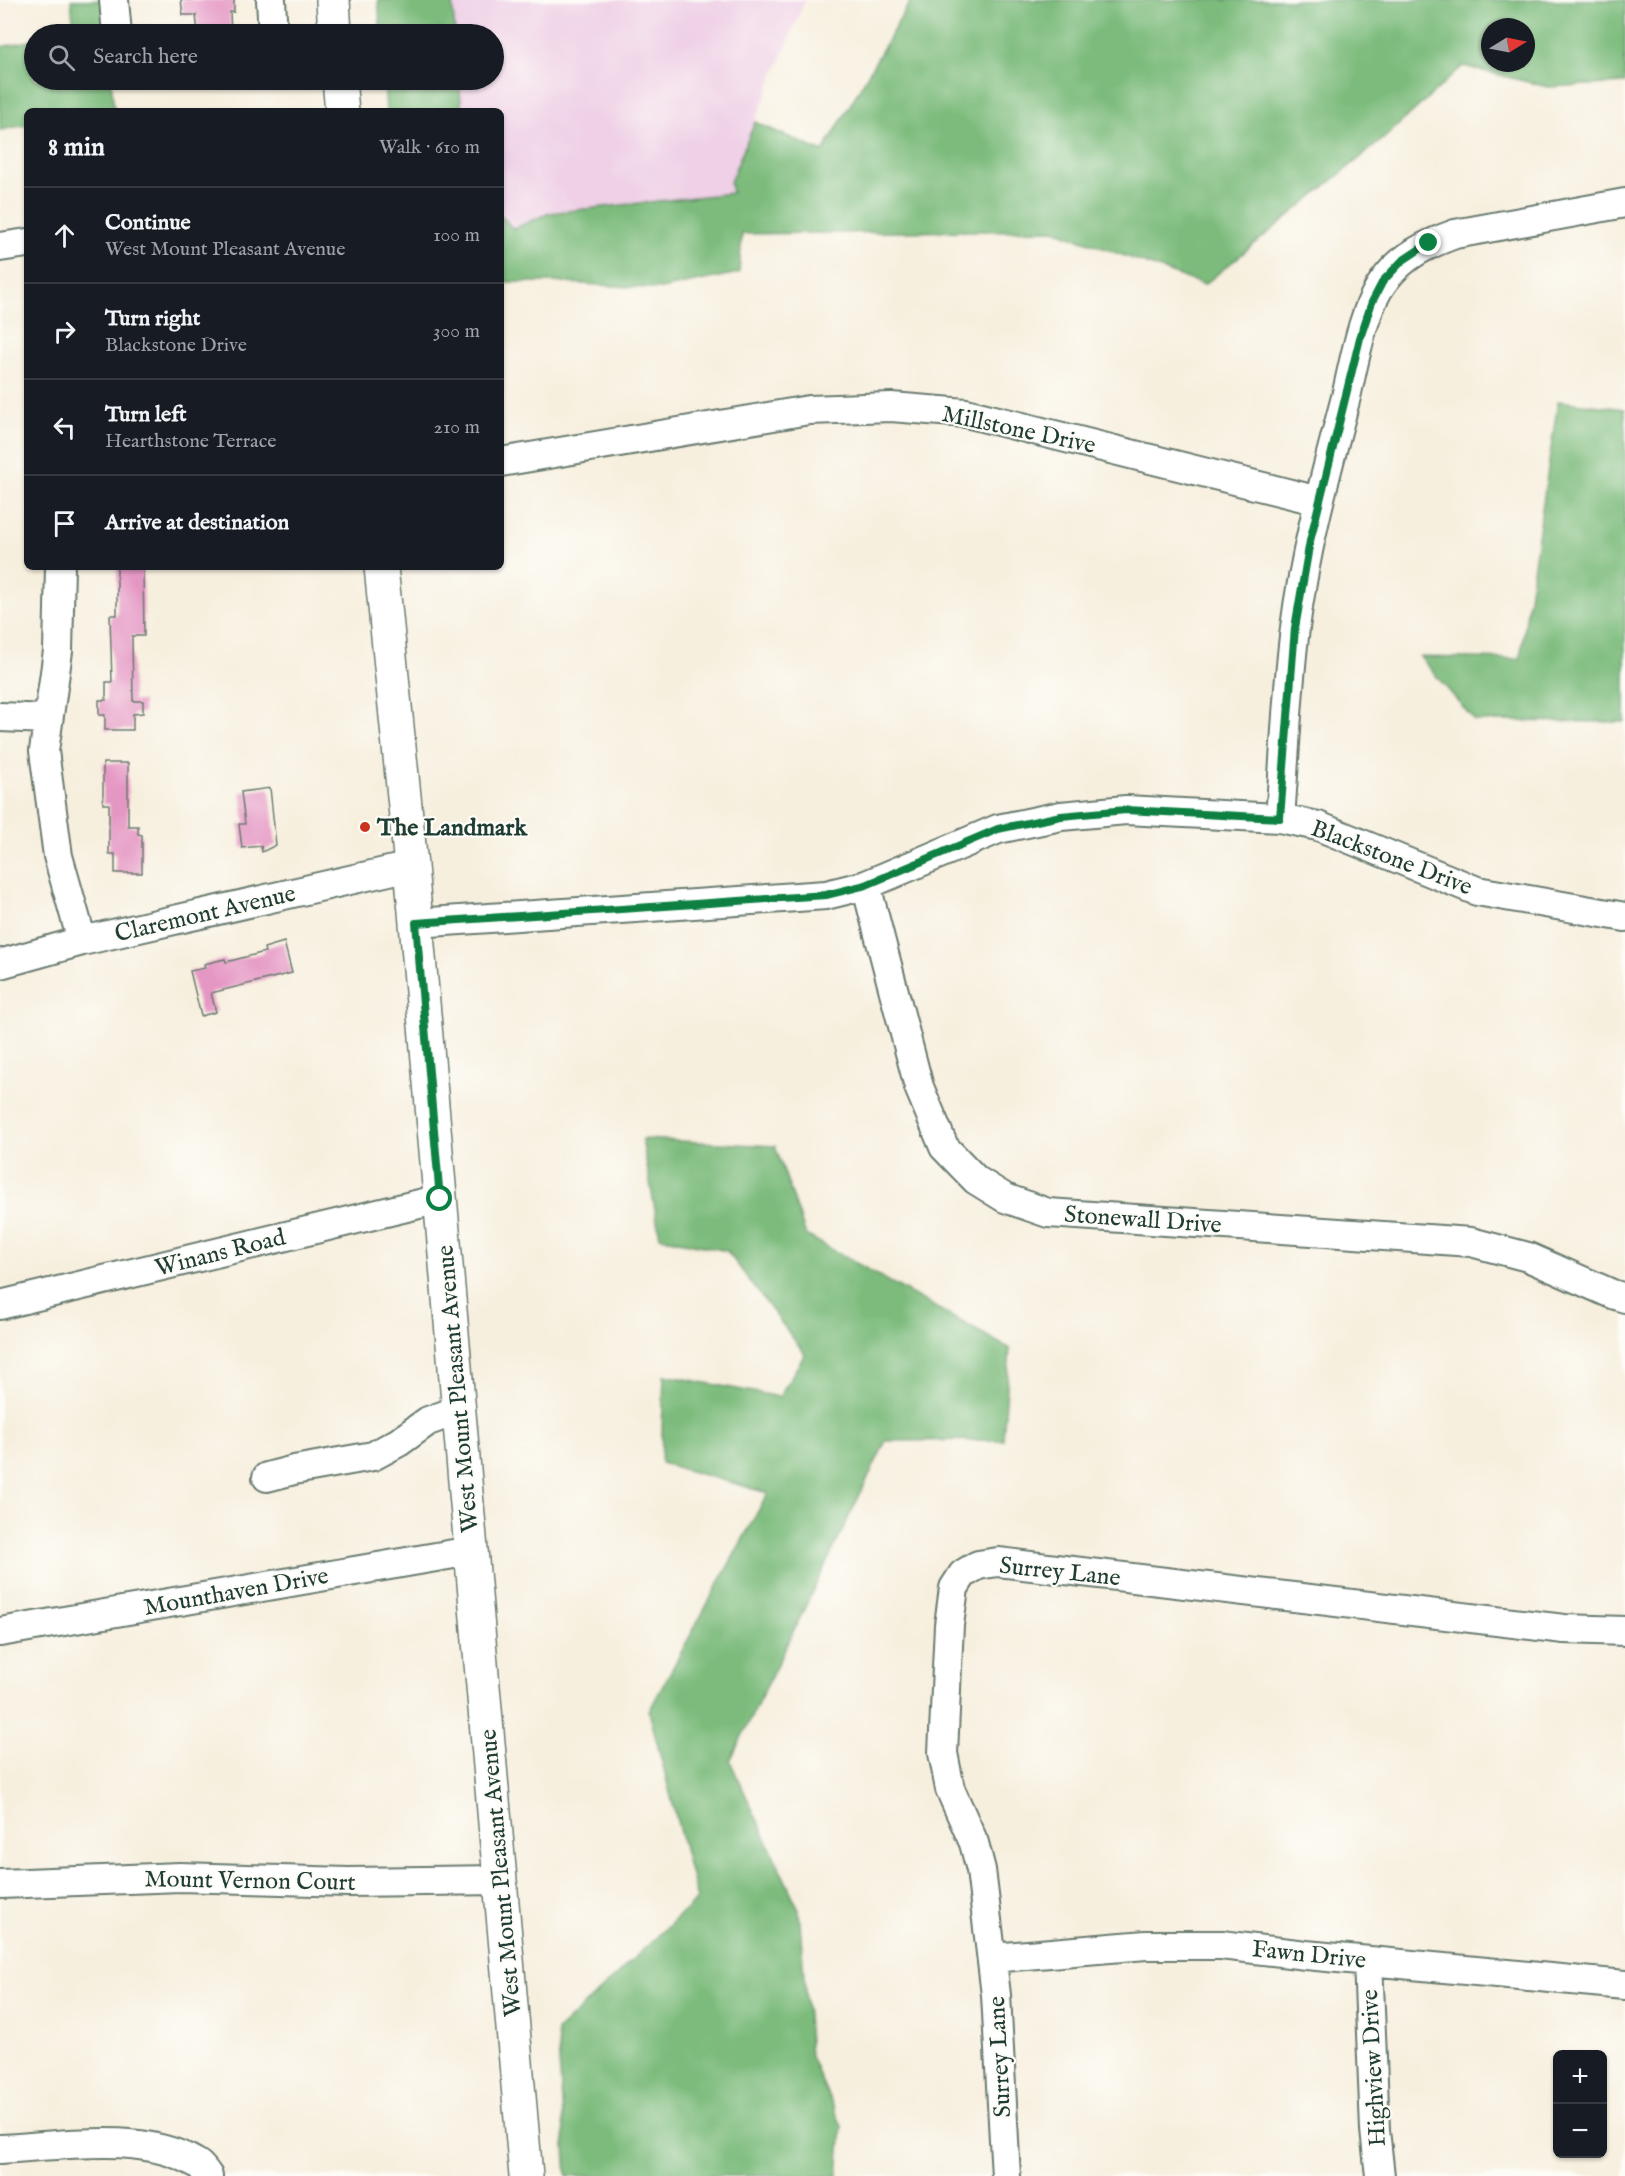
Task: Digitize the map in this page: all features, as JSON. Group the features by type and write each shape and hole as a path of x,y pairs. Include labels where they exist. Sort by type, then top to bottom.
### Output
{"main road":[{"path":"333,0 334,24"},
{"path":"340,90 342,108"},
{"name":"West Mount Pleasant Avenue","path":"381,570 411,866 526,2176"}],"street":[{"path":"114,0 116,24"},
{"path":"271,0 272,24"},
{"path":"1280,818 1295,628 1310,541 1360,338 1372,302 1383,281 1402,261 1429,243 1455,234 1625,203"},
{"path":"0,248 24,244"},
{"name":"Millstone Drive","path":"504,461 809,410 891,407 966,413 1319,501"},
{"path":"60,570 58,651 44,751 58,856 82,941"},
{"path":"0,717 48,719"},
{"name":"Blackstone Drive","path":"416,923 826,895 866,885 998,829 1061,816 1126,810 1280,818 1318,826 1477,891 1625,917"},
{"name":"Claremont Avenue","path":"0,964 82,941 411,866"},
{"name":"Stonewall Drive","path":"866,885 919,1087 944,1147 976,1180 1005,1198 1048,1213 1471,1242 1528,1257 1625,1298"},
{"name":"Winans Road","path":"0,1305 440,1199"},
{"path":"267,1477 373,1456 399,1442 428,1421 459,1410"},
{"name":"Mounthaven Drive","path":"0,1632 471,1551"},
{"name":"Surrey Lane","path":"1006,2176 992,1958 981,1870 974,1843 950,1789 943,1753 949,1625 954,1588 963,1574 978,1564 998,1563 1564,1629 1625,1631"},
{"name":"Mount Vernon Court","path":"0,1884 180,1877 348,1882 501,1880"},
{"name":"Fawn Drive","path":"992,1958 1146,1945 1221,1945 1625,1985"},
{"name":"Highview Drive","path":"1368,1961 1375,2130 1380,2176"},
{"path":"0,2149 124,2143 162,2148 198,2163 208,2176"}],"shaded area":[{"path":"452,0 805,0 730,182 732,193 549,213 513,229 504,218 504,108 462,108 460,90 504,90 504,24 454,24"}],"green space":[{"path":"71,0 103,0 106,24 73,24"},
{"path":"378,0 452,0 454,24 380,24"},
{"path":"911,0 1625,0 1625,83 1548,87 1487,72 1535,72 1535,18 1481,18 1481,70 1463,66 1382,140 1204,285 1054,230 742,234 739,273 661,289 553,282 504,282 504,218 513,229 549,213 732,193 730,182 755,122 823,152"},
{"path":"24,42 24,90 112,90 114,108 24,108 24,126 0,130 0,47"},
{"path":"385,90 460,90 462,108 386,108"},
{"path":"1558,401 1625,409 1625,722 1475,721 1420,657 1520,659"},
{"path":"642,1139 775,1146 806,1235 1010,1349 1003,1440 886,1441 730,1761 799,1910 810,2056 842,2126 838,2176 567,2176 557,2031 697,1899 649,1711 768,1493 661,1463 664,1375 779,1397 805,1354 727,1251 660,1237"}],"building":[{"path":"181,0 234,0 234,12 230,12 231,24 197,24 196,15 183,15"},
{"path":"117,570 143,570 144,636 132,636 133,701 143,701 143,713 133,714 133,730 105,730 105,715 99,715 99,700 106,700 106,682 112,682 110,615 117,615"},
{"path":"103,763 128,763 128,826 138,826 138,834 142,835 142,873 115,873 115,854 109,854 109,804 103,804"},
{"path":"270,788 276,845 262,852 261,846 242,848 239,824 245,824 241,792"},
{"path":"284,942 292,973 211,993 216,1012 201,1016 190,971 205,968 204,964 225,959 226,962 265,952 264,948"}],"place":[{"name":"The Landmark","path":"365,827"}],"route":[{"path":"440,1199 416,923 826,895 866,885 998,829 1061,816 1126,810 1280,818 1295,628 1310,541 1360,338 1372,302 1383,281 1402,261 1429,243"}]}
